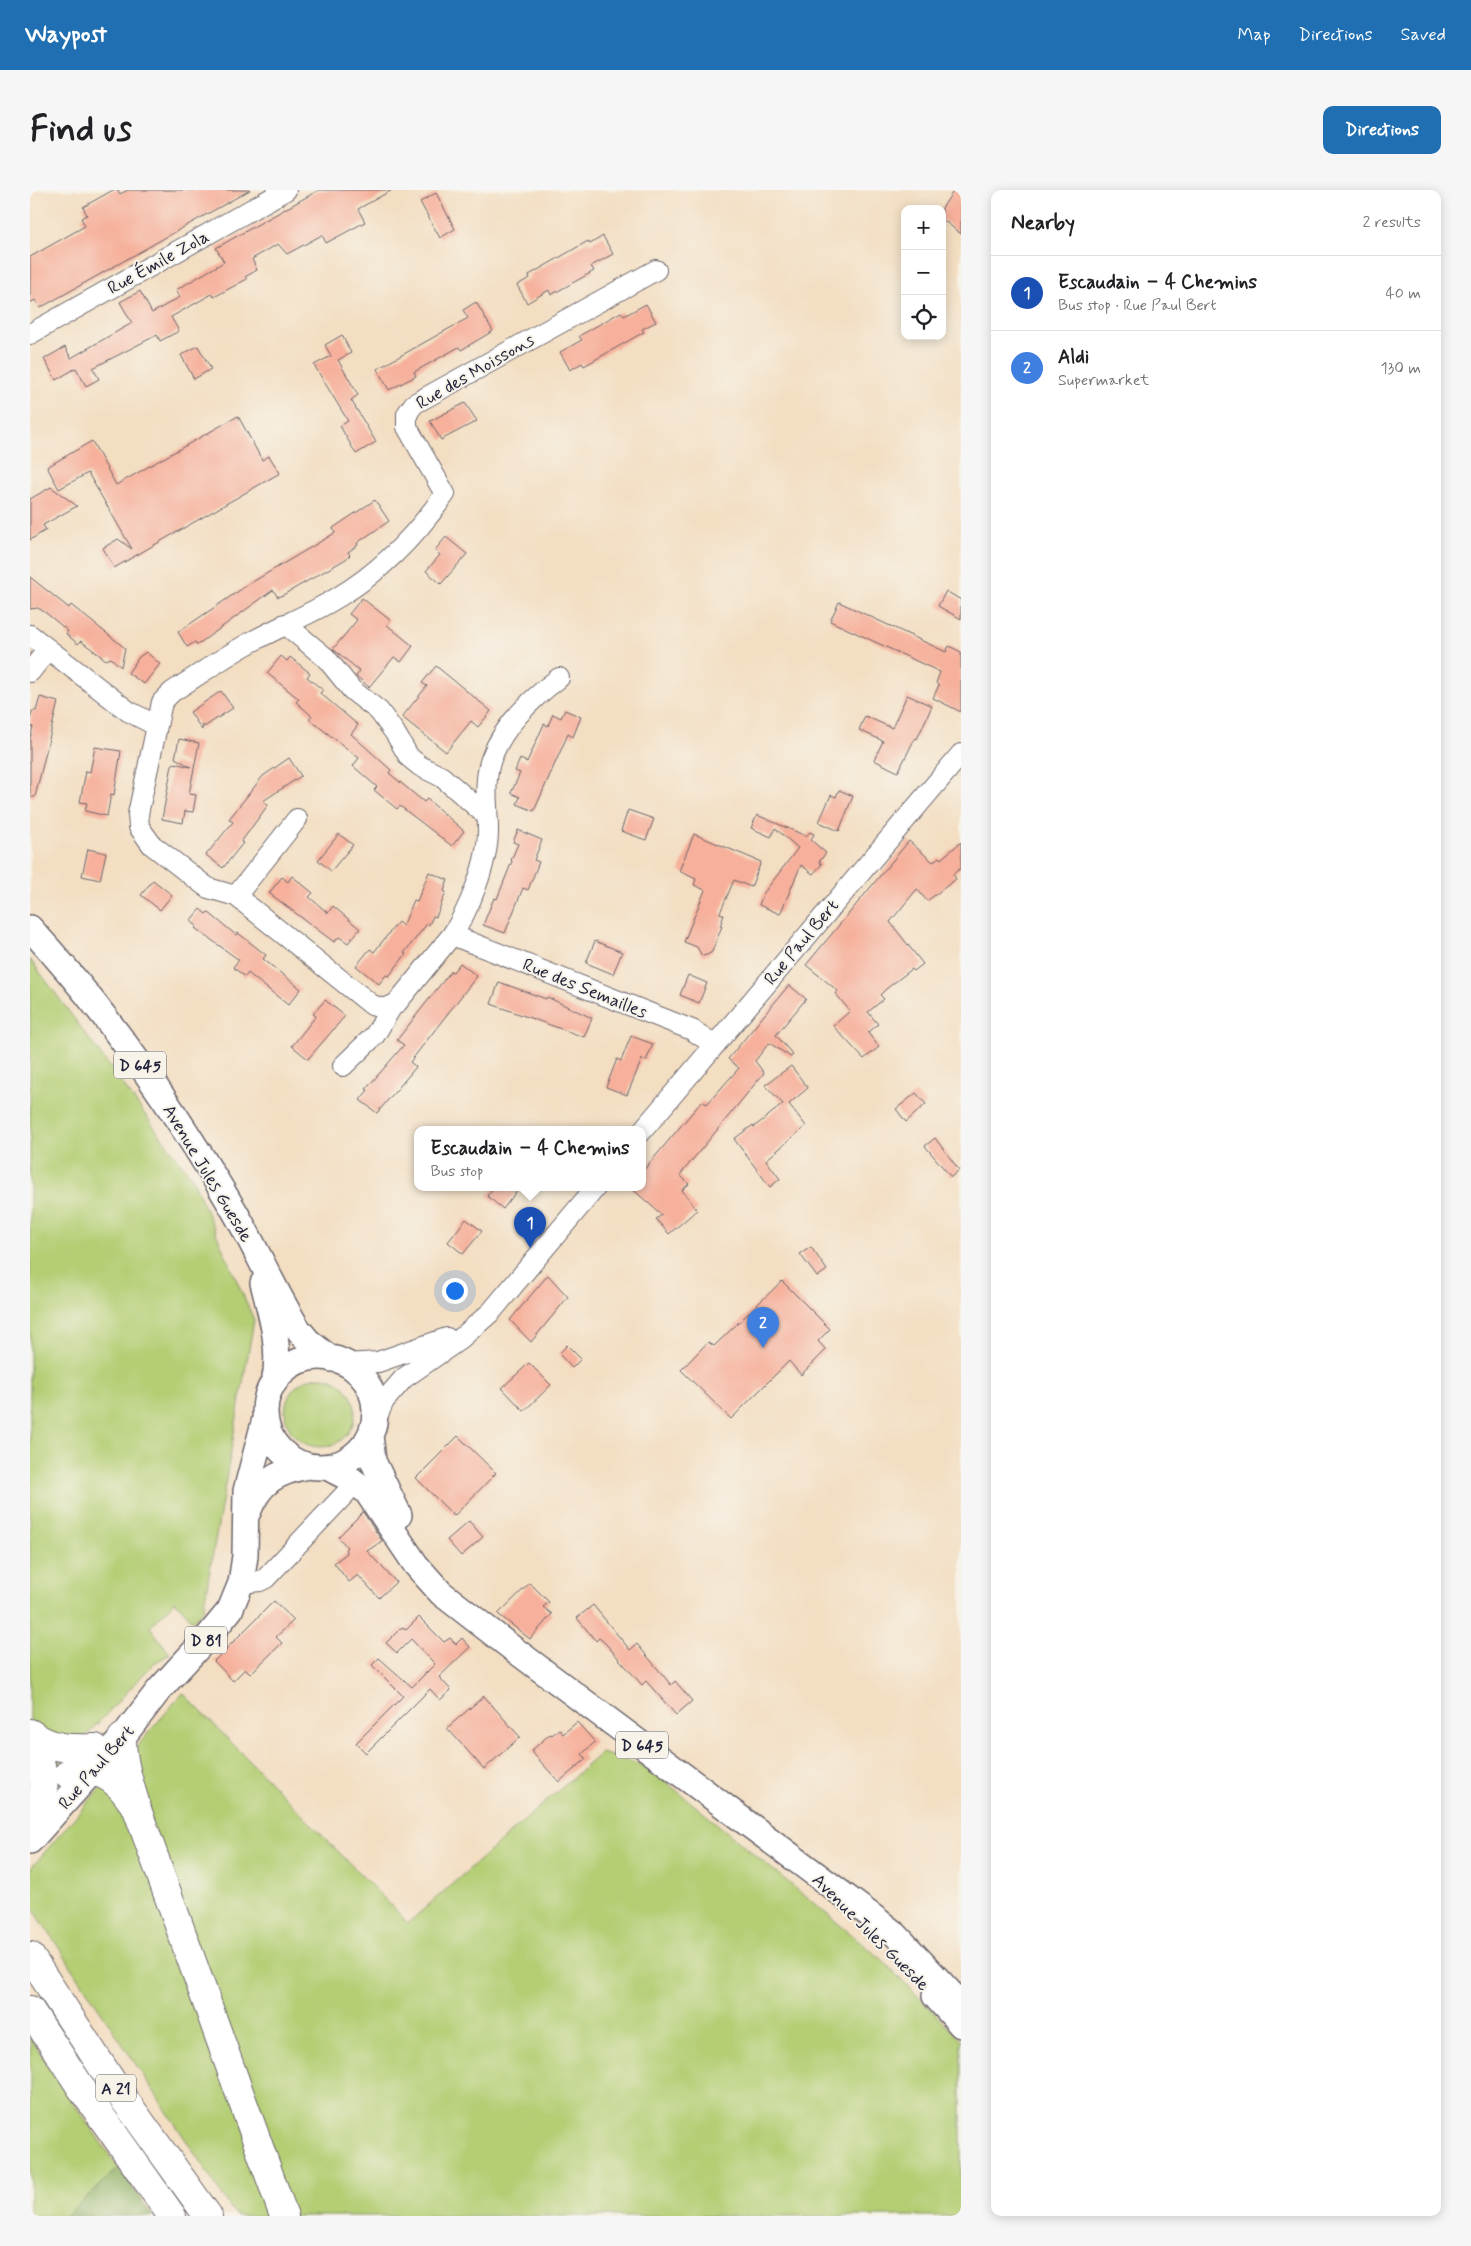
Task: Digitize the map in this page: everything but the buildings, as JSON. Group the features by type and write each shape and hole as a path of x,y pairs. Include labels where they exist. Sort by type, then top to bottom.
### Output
{"highway":[{"path":"30,1735 58,1747 115,1781 125,1791 138,1812"},
{"path":"30,1735 43,1770 37,1808 30,1835"},
{"path":"122,1738 126,1774 138,1812 284,2216"},
{"name":"A 21","path":"30,1956 105,2072 208,2216"},
{"name":"A 21","path":"30,2010 121,2146 172,2216"}],"main road":[{"name":"Avenue Jules Guesde","path":"30,928 104,1017 148,1077 218,1184 298,1329 308,1341 339,1362"},
{"name":"Avenue Jules Guesde","path":"256,1253 277,1348 277,1366 274,1382"},
{"path":"319,1358 339,1362 360,1376 368,1386 374,1404 372,1429 360,1450 350,1458 317,1466 296,1462 281,1451 271,1436 265,1419 266,1400 274,1382 286,1369 302,1360 319,1358"},
{"name":"Rue Paul Bert","path":"37,1808 86,1764 159,1690 222,1620 234,1602 241,1583 245,1556 246,1491 265,1419"},
{"name":"Avenue Jules Guesde","path":"372,1429 373,1461 396,1510 429,1560 484,1626"},
{"name":"Avenue Jules Guesde","path":"317,1466 352,1480 367,1492 426,1577 441,1593 896,1935 961,2004"},
{"name":"Rue Paul Bert","path":"247,1514 255,1496 272,1477 286,1470 317,1466"},
{"name":"Rue Paul Bert","path":"30,1841 86,1764 122,1738 159,1690"},
{"name":"Avenue Jules Guesde","path":"800,1863 853,1909 961,2025"}],"street":[{"name":"Rue Émile Zola","path":"30,334 286,190"},
{"name":"Rue des Moissons","path":"156,726 160,707 166,697 253,640 340,596 377,570 409,540 445,494 407,427 407,414 414,404 656,270"},
{"path":"286,624 326,658 352,690 384,717 409,757 420,766 442,777 487,816"},
{"path":"30,635 128,711 156,726 138,814 142,834 208,888 236,896 372,1005 384,1009 390,1008"},
{"path":"30,672 48,649"},
{"path":"343,1066 375,1035 390,1008 401,999 461,921 487,851 486,778 491,760 499,742 521,712 559,678"},
{"name":"Rue Paul Bert","path":"646,1126 961,754"},
{"path":"236,896 297,819"},
{"name":"Rue des Semailles","path":"452,935 692,1030 714,1045"},
{"path":"372,1429 389,1394 409,1373 474,1328 491,1312 593,1191"},
{"path":"339,1362 378,1362 474,1328"},
{"path":"241,1583 260,1581 266,1578 346,1493"}],"green space":[{"path":"30,959 192,1178 254,1320 203,1610 193,1621 175,1601 150,1627 170,1654 154,1663 30,1796"},
{"path":"313,1377 327,1377 340,1383 349,1392 355,1405 353,1425 345,1437 327,1447 313,1447 300,1441 291,1432 285,1419 285,1405 291,1392 300,1383"},
{"path":"183,1693 408,1923 601,1753 648,1767 879,1957 961,2040 961,2216 236,2216 30,1904 30,1869"},
{"path":"30,2038 118,2168 66,2216 30,2216"},
{"path":"118,2168 153,2216 66,2216"}],"place":[{"name":"Escaudain – 4 Chemins","path":"530,1248"},
{"name":"Aldi","path":"763,1348"}]}
